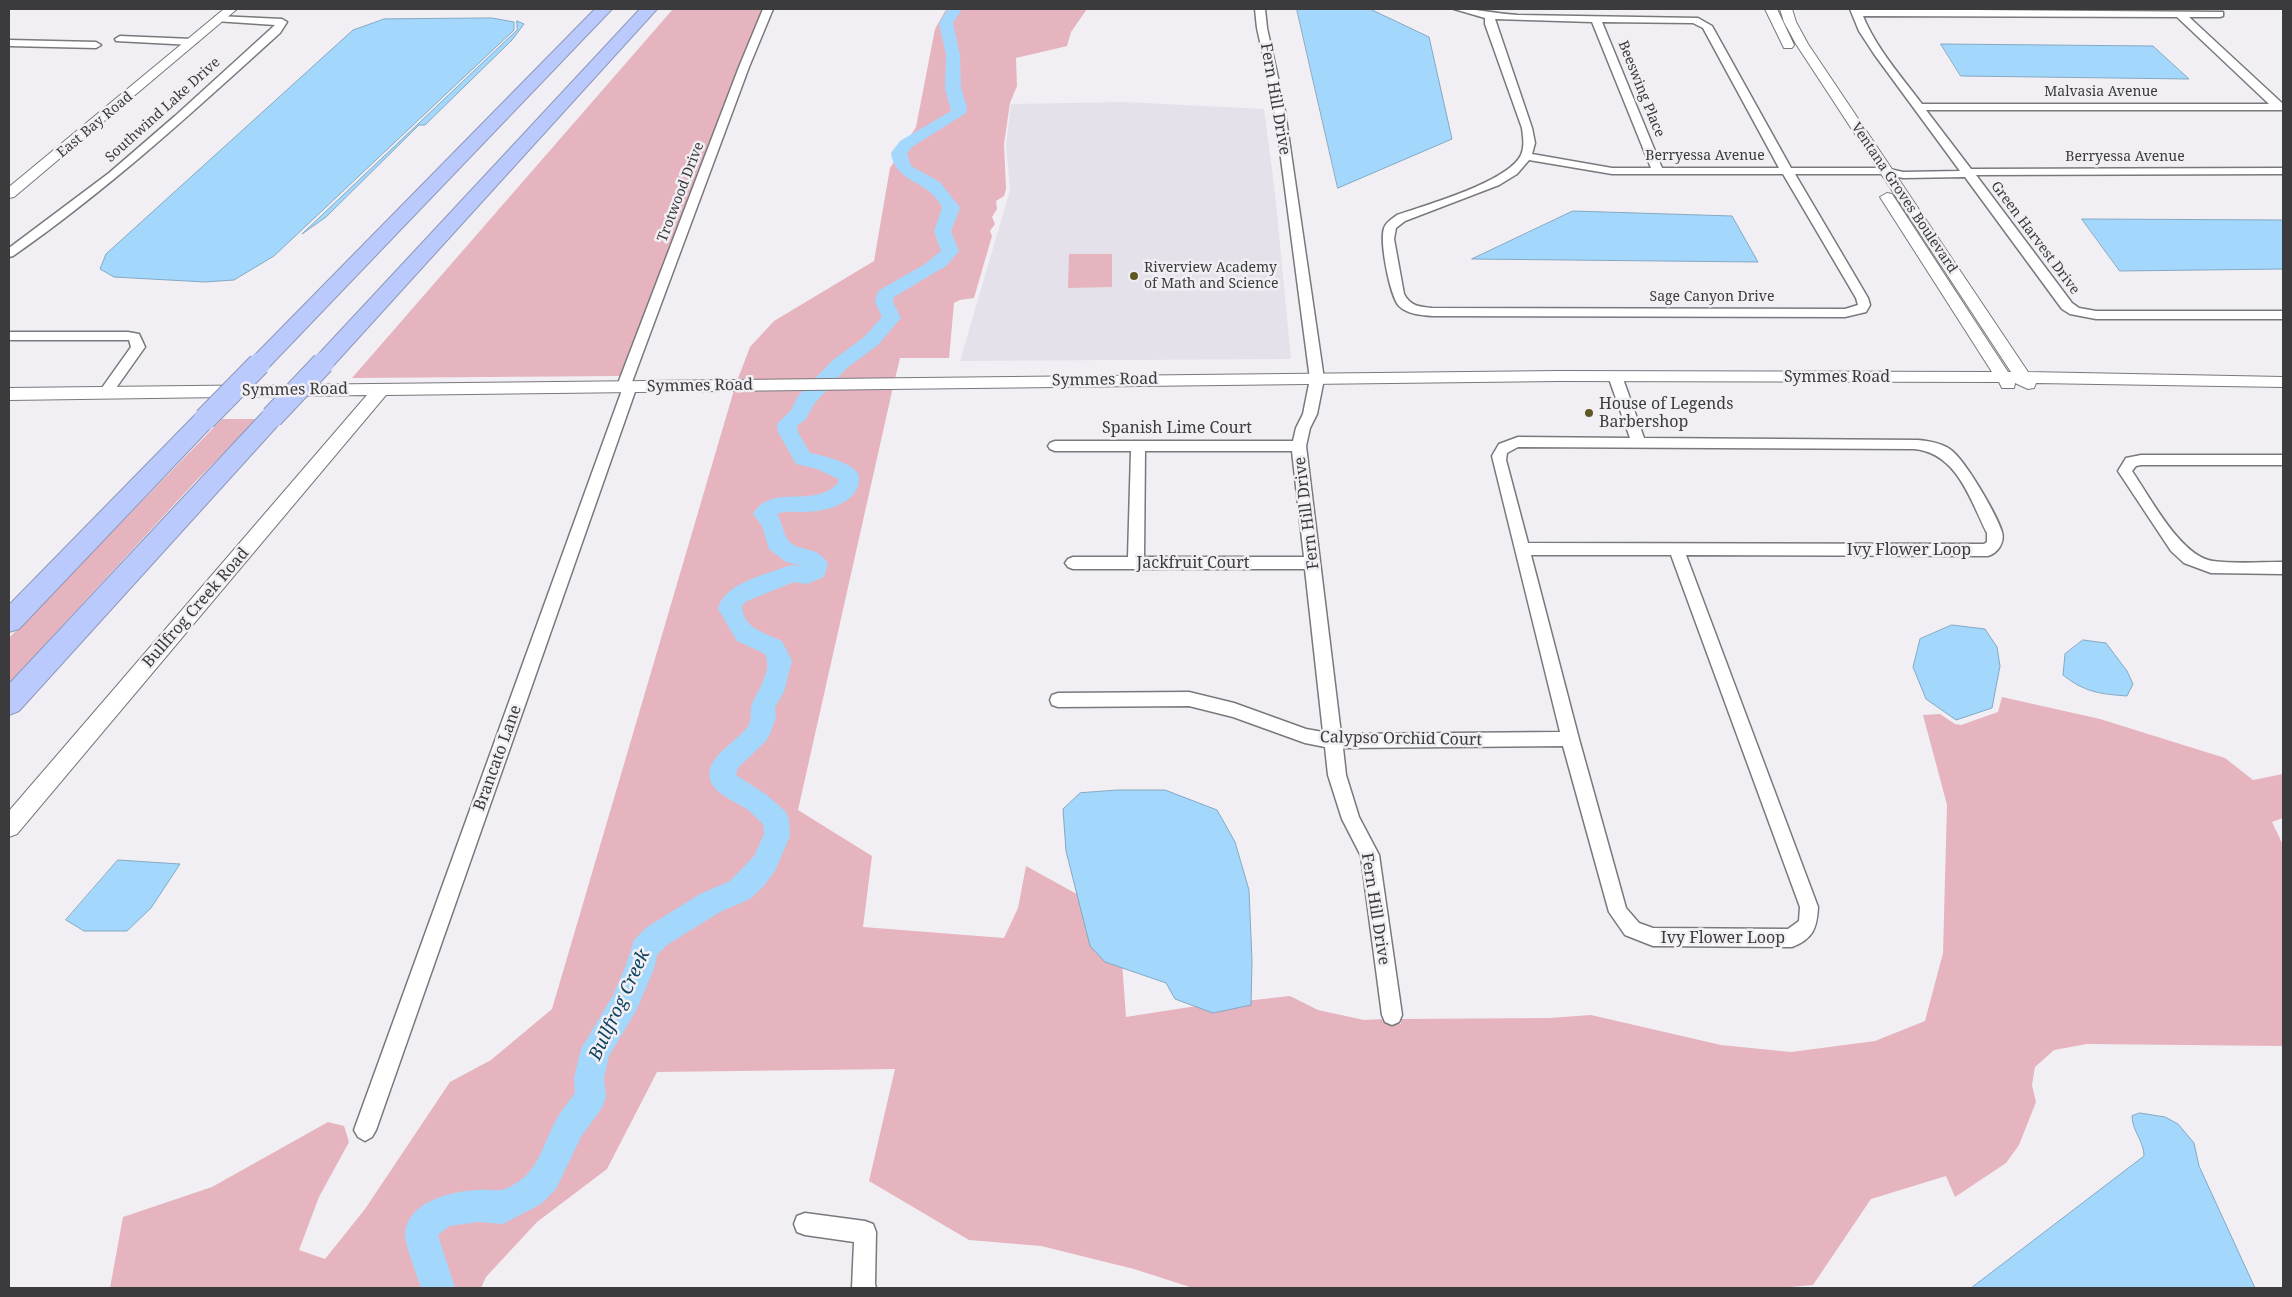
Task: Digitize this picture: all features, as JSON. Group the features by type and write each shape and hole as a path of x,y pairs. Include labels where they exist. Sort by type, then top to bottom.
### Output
{"highway":[{"path":"9,622 604,9"},
{"path":"9,703 649,9"}],"street":[{"name":"East Bay Road","path":"179,54 225,16 239,9"},
{"name":"Trotwood Drive","path":"627,386 744,67 768,9"},
{"name":"Fern Hill Drive","path":"1260,9 1278,105 1317,379 1310,414 1303,428 1299,446 1334,741 1340,784 1351,819 1370,855 1392,1015"},
{"name":"Sage Canyon Drive","path":"1459,9 1490,16 1695,20 1706,26 1787,171 1862,298 1864,305 1861,309 1845,313 1452,312 1422,311 1407,306 1401,301 1398,294 1388,239 1390,227 1401,218 1496,183 1512,172 1526,156"},
{"path":"1771,9 1783,37 1810,80"},
{"name":"Ventana Groves Boulevard","path":"1786,11 1802,44 1878,171 2016,381"},
{"path":"1856,11 2220,14"},
{"name":"Green Harvest Drive","path":"1856,11 1871,42 2061,300 2075,311 2096,315 2283,315"},
{"path":"2180,14 2281,107"},
{"name":"East Bay Road","path":"9,194 225,16"},
{"name":"Southwind Lake Drive","path":"9,253 66,213 115,175 276,30 282,22 225,16"},
{"path":"1490,16 1490,24 1527,128 1529,144 1526,156"},
{"name":"Beeswing Place","path":"1594,18 1626,89 1658,171"},
{"path":"120,39 192,42"},
{"path":"9,43 96,45"},
{"name":"Malvasia Avenue","path":"1919,107 2281,107"},
{"name":"Berryessa Avenue","path":"1526,156 1612,172 1878,171 1900,175 1953,175 1966,172 2283,171"},
{"name":"Ventana Groves Boulevard","path":"1861,157 1878,171"},
{"path":"9,336 128,336 134,338 138,347 106,392"},
{"name":"Symmes Road","path":"9,394 1086,380 1391,379 2283,383"},
{"path":"1612,380 1633,443"},
{"name":"Brancato Lane","path":"365,1130 627,386"},
{"name":"Bullfrog Creek Road","path":"9,827 382,390"},
{"name":"Ivy Flower Loop","path":"1522,549 1676,549 1988,550 1994,544 1995,533 1957,464 1946,453 1931,446 1914,444 1518,442 1504,447 1499,454 1498,460 1570,739 1618,912 1632,929 1653,938 1792,938 1808,925 1808,907 1676,549"},
{"name":"Spanish Lime Court","path":"1055,446 1299,446"},
{"path":"1136,563 1138,446"},
{"path":"2283,460 2141,460 2131,462 2125,471 2176,547 2189,559 2211,567 2283,568"},
{"name":"Jackfruit Court","path":"1073,562 1313,563"},
{"name":"Calypso Orchid Court","path":"1058,700 1189,699 1234,710 1305,736 1334,741 1570,739"},
{"path":"805,1224 865,1232 863,1288 865,1288"}],"shaded area":[{"path":"673,9 764,9 622,376 352,378"},
{"path":"949,9 1087,9 1071,32 1067,46 1016,58 1017,86 1010,103 1004,144 1006,189 1004,196 996,201 997,209 992,217 995,224 990,231 992,236 974,298 954,303 949,358 900,358 895,379 737,381 750,347 774,321 874,261 890,168 916,127 935,29 945,11"},
{"name":"Riverview Academy of Math and Science","path":"1125,102 1264,109 1275,192 1291,359 960,361 1010,190 1006,145 1011,104"},
{"path":"1069,254 1112,254 1112,287 1068,288"},
{"path":"893,387 798,810 872,856 863,927 1004,938 1018,908 1026,866 1084,898 1121,948 1126,1017 1190,1007 1290,996 1318,1010 1364,1020 1384,1019 1385,1024 1401,1024 1401,1019 1549,1018 1591,1015 1721,1045 1791,1052 1875,1041 1925,1021 1943,953 1947,805 1923,715 1940,714 1955,724 1961,725 1998,712 2002,697 2100,719 2225,758 2253,780 2283,774 2283,818 2272,822 2283,845 2283,1046 2087,1044 2054,1050 2035,1067 2032,1085 2036,1102 2019,1145 2006,1163 1955,1197 1946,1176 1871,1199 1813,1285 1778,1288 1193,1288 1134,1269 1041,1246 969,1240 869,1181 895,1069 657,1072 607,1169 537,1222 486,1277 481,1288 110,1288 123,1217 212,1187 328,1122 344,1126 349,1142 319,1197 299,1250 325,1259 365,1209 450,1082 491,1060 552,1009 734,390"},
{"path":"222,419 257,419 194,483 9,683 9,638"}],"water":[{"path":"1297,9 1370,9 1429,37 1452,139 1338,188"},
{"path":"492,18 514,22 514,30 274,256 234,280 205,282 114,277 100,269 106,254 353,30 384,19"},
{"path":"517,21 524,24 512,40 425,125 419,125 326,217 302,234 517,30"},
{"path":"1941,44 2153,46 2189,79 1961,76"},
{"path":"1573,211 1732,216 1758,262 1472,259"},
{"path":"2082,219 2283,220 2283,269 2120,271"},
{"path":"1952,625 1985,629 1997,647 2000,666 1992,708 1956,720 1926,699 1913,667 1920,639"},
{"path":"2083,640 2106,643 2127,671 2133,684 2127,696 2085,689 2063,675 2065,654"},
{"path":"1118,790 1165,790 1217,810 1235,842 1249,890 1252,961 1251,1005 1213,1013 1175,999 1166,983 1105,962 1090,946 1066,851 1063,809 1080,793"},
{"path":"118,860 180,864 151,908 127,931 84,931 66,920"},
{"path":"2140,1113 2165,1117 2178,1124 2194,1143 2199,1166 2255,1288 1971,1288 2144,1156 2132,1116"}],"waterway":[{"name":"Bullfrog Creek","path":"438,1288 421,1234 424,1225 438,1214 450,1210 478,1206 503,1208 530,1193 545,1178 570,1126 591,1097 589,1078 596,1049 626,1001 631,985 640,969 644,949 657,936 710,903 740,890 753,878 765,862 777,836 776,819 758,803 724,781 723,770 729,760 757,734 764,718 763,706 772,692 780,661 774,648 745,635 730,609 731,603 739,595 793,573 807,575 816,571 817,564 806,556 794,556 777,543 774,527 764,514 770,508 779,505 815,504 839,496 849,485 848,475 822,462 803,459 788,432 787,424 799,414 805,401 840,364 871,341 875,334 892,318 884,302 885,295 940,262 950,251 950,247 943,234 943,228 951,208 940,191 931,183 902,166 899,153 906,144 958,113 959,108 953,88 953,55 946,23 955,9"}],"place":[{"name":"Riverview Academy of Math and Science","path":"1134,276"},
{"name":"House of Legends Barbershop","path":"1589,413"}]}
